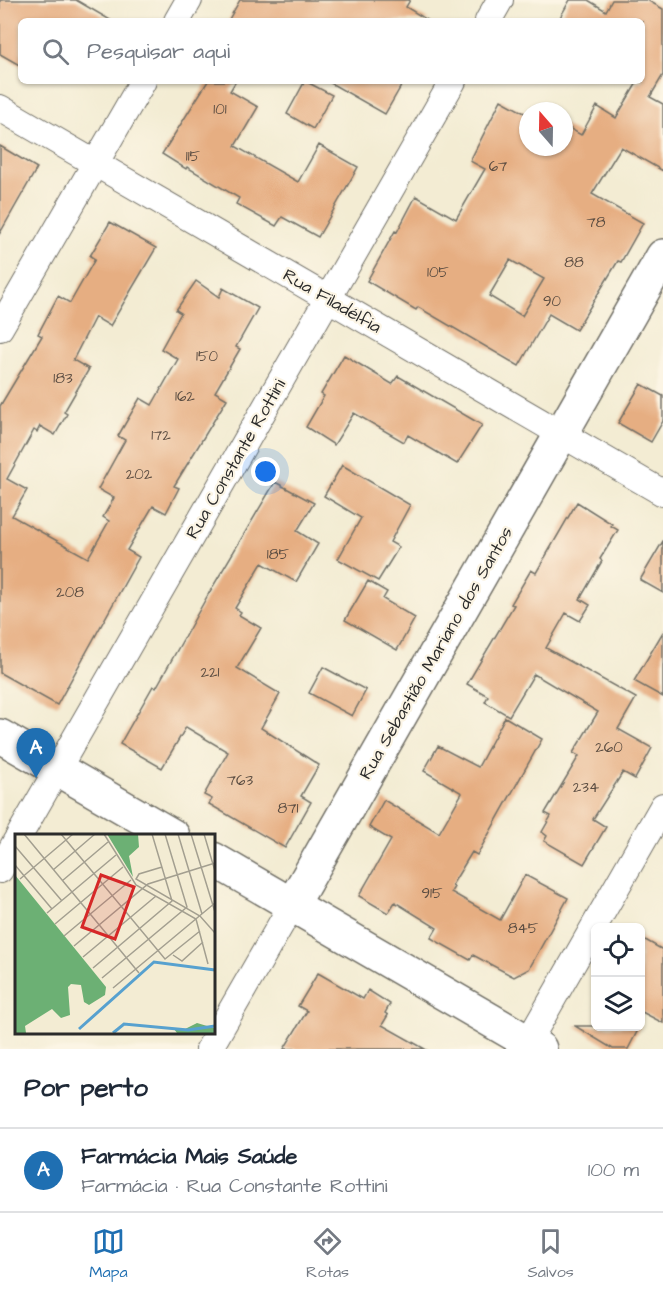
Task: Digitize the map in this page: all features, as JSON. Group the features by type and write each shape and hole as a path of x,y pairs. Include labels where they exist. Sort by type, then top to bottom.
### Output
{"street":[{"path":"179,18 189,0"},
{"path":"490,18 500,0"},
{"path":"0,328 141,84"},
{"name":"Rua Constante Rottini","path":"20,834 451,84"},
{"name":"Rua Filadélfia","path":"0,108 663,493"},
{"name":"Rua Sebastião Mariano dos Santos","path":"209,1049 663,256"},
{"path":"0,736 170,834"},
{"path":"214,860 531,1047 663,806"},
{"path":"0,870 15,843"}],"building":[{"path":"0,0 76,0 107,18 18,18 18,64 0,54"},
{"path":"240,0 410,0 406,7 424,18 230,18"},
{"path":"570,0 588,0 606,11 612,0 647,0 663,9 663,75 650,97 663,104 663,171 621,147 592,194 643,223 621,262 618,261 576,330 549,314 519,366 418,307 416,310 367,281 416,196 456,219 485,169 470,161 501,100 519,110 519,156 573,156 573,130 581,135 597,106 616,118 636,84 645,84 645,18 560,18","holes":["510,260 544,279 522,316 489,296"]},
{"path":"206,84 234,84 230,91 258,107 235,146 298,182 319,145 358,167 318,237 282,217 276,226 236,204 239,198 162,154"},
{"path":"303,84 311,84 332,95 313,129 287,114"},
{"path":"332,84 402,84 385,114"},
{"path":"0,146 37,168 0,233"},
{"path":"110,222 156,248 110,326 95,317 73,360 89,369 64,412 67,414 55,435 40,426 37,432 34,430 7,479 27,490 12,516 88,558 109,521 103,517 114,498 98,489 125,440 118,436 140,398 152,405 178,359 161,349 181,313 176,310 196,281 219,297 223,288 258,308 236,347 240,349 215,392 227,399 174,486 179,488 166,513 153,506 127,550 139,557 57,705 0,673 0,406 42,336 38,334 58,296 70,303 95,259 90,256"},
{"path":"344,355 392,384 398,376 482,425 457,464 408,435 404,442 354,413 334,445 306,427 324,396 321,394"},
{"path":"641,384 663,396 663,421 651,442 618,423"},
{"path":"342,465 410,505 390,542 399,547 378,581 338,559 361,518 324,496"},
{"path":"275,482 314,503 297,531 318,544 296,582 262,563 235,608 241,612 239,615 261,628 237,668 280,694 261,728 319,765 301,796 311,802 285,848 209,804 212,799 204,795 228,752 186,727 162,768 120,744 153,686 156,688"},
{"path":"577,502 618,530 580,599 590,605 580,621 566,613 546,648 636,698 618,729 652,748 635,779 623,772 593,819 606,827 584,864 544,841 547,836 542,832 551,816 545,813 579,756 573,753 598,712 534,674 509,716 485,702 488,696 467,684 514,605 511,604 531,570 536,573"},
{"path":"663,541 663,593 640,580"},
{"path":"368,581 387,592 383,599 415,618 397,650 345,620"},
{"path":"663,632 663,697 634,681"},
{"path":"323,667 366,690 352,716 309,693"},
{"path":"505,717 542,739 477,855 472,852 452,885 454,887 451,892 500,920 525,875 568,898 529,969 514,977 473,955 470,960 431,938 437,928 395,902 388,913 359,896 391,840 369,827 384,800 439,833 462,793 424,771 438,746 478,767"},
{"path":"645,940 663,950 663,1023 645,1014"},
{"path":"318,973 363,999 368,990 390,1004 385,1013 388,1015 382,1025 425,1049 284,1049 307,1011 298,1006"},
{"path":"575,1026 591,1026 591,1031 637,1031 628,1049 613,1049"}],"place":[{"name":"Farmácia Mais Saúde","path":"36,778"}]}
